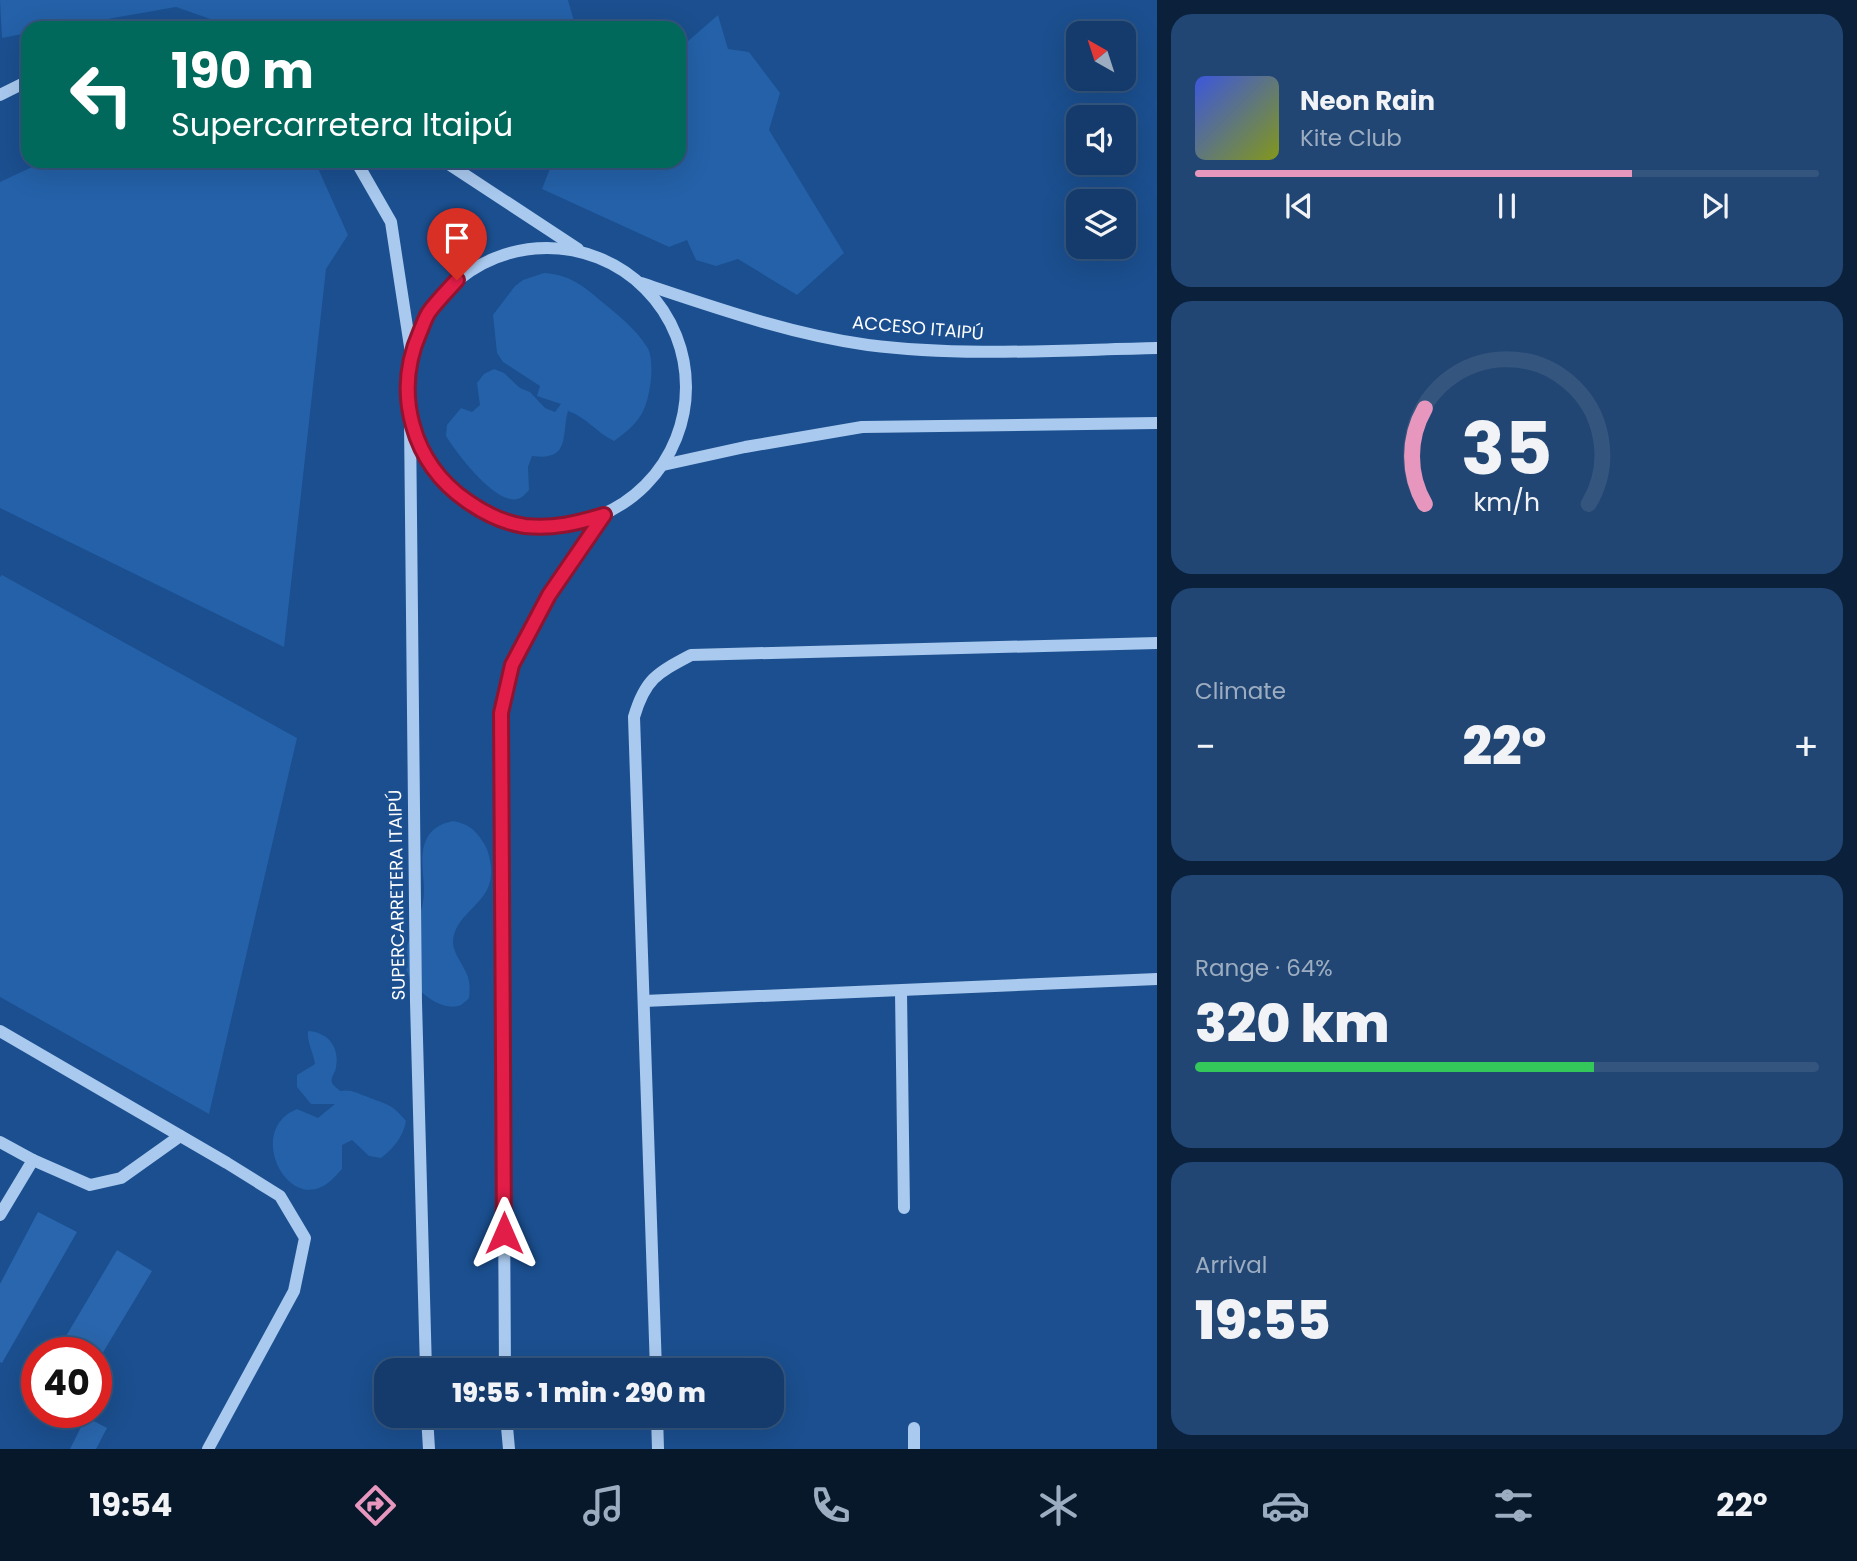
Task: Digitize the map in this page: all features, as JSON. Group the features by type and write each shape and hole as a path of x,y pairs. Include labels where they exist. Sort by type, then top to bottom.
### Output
{"street":[{"path":"0,95 21,84"},
{"path":"360,168 391,222 411,353"},
{"path":"455,168 581,251"},
{"name":"SUPERCARRETERA ITAIPÚ","path":"410,420 425,458 451,490 484,513 524,526 564,526 604,515 637,494 663,465 680,430 687,390 682,351 667,314 641,283 613,264 581,251 537,247 495,257 457,280 428,313 411,353 406,387 410,420 416,1002 426,1358"},
{"name":"ACCESO ITAIPÚ","path":"641,283 763,324 868,345 966,352 1157,348"},
{"path":"663,465 745,447 862,427 1157,423"},
{"name":"SUPERCARRETERA ITAIPÚ","path":"505,1358 501,713 512,665 549,595 604,515"},
{"path":"656,1358 635,718 641,694 651,680 666,668 691,654 1157,643"},
{"path":"644,1001 1157,979"},
{"path":"901,992 904,1208"},
{"path":"0,1031 280,1196 305,1238 294,1291 208,1449"},
{"path":"0,1142 90,1185 121,1178 180,1136"},
{"path":"0,1215 33,1160"},
{"path":"914,1427 914,1449"},
{"path":"428,1428 429,1449"},
{"path":"507,1428 509,1449"},
{"path":"657,1428 658,1449"}],"shaded area":[{"path":"0,0 568,0 574,21 216,21 176,7 96,21 21,21 21,34 2,38"},
{"path":"718,15 728,49 749,52 780,93 769,130 844,253 797,295 738,259 716,266 696,260 687,240 669,247 542,189 550,168 686,168 686,43"},
{"path":"30,168 318,168 348,235 326,269 284,647 0,508 0,182"},
{"path":"544,273 568,278 582,286 637,334 650,353 649,391 638,419 614,441 568,411 559,451 544,457 532,456 528,467 529,490 521,498 510,499 492,490 466,463 446,436 447,425 461,408 472,412 480,405 477,383 484,374 494,369 530,392 545,408 555,412 561,404 537,396 540,386 503,362 497,353 493,315 515,286 523,280"},
{"path":"2,575 297,738 209,1114 0,997"},
{"path":"453,821 471,828 477,834 489,857 491,880 481,899 455,931 453,946 468,977 470,990 466,1001 452,1007 434,1001 418,988 407,972 405,956 423,902 424,845 429,834 435,829"},
{"path":"308,1031 321,1034 331,1041 337,1059 332,1083 340,1091 354,1092 388,1105 406,1121 397,1142 381,1158 369,1156 352,1140 342,1145 342,1169 334,1178 316,1189 303,1189 291,1183 275,1160 273,1145 275,1131 283,1118 297,1109 318,1118 335,1104 311,1104 297,1087 297,1075 315,1064"}],"building":[{"path":"38,1212 77,1232 2,1363 0,1284"},
{"path":"117,1250 152,1271 112,1337 65,1337"},
{"path":"80,1428 107,1428 96,1449 70,1449"}],"route":[{"path":"457,280 428,313 411,353 406,387 410,420 425,458 451,490 484,513 524,526 564,526 604,515 549,595 512,665 501,713 504,1233"}]}
